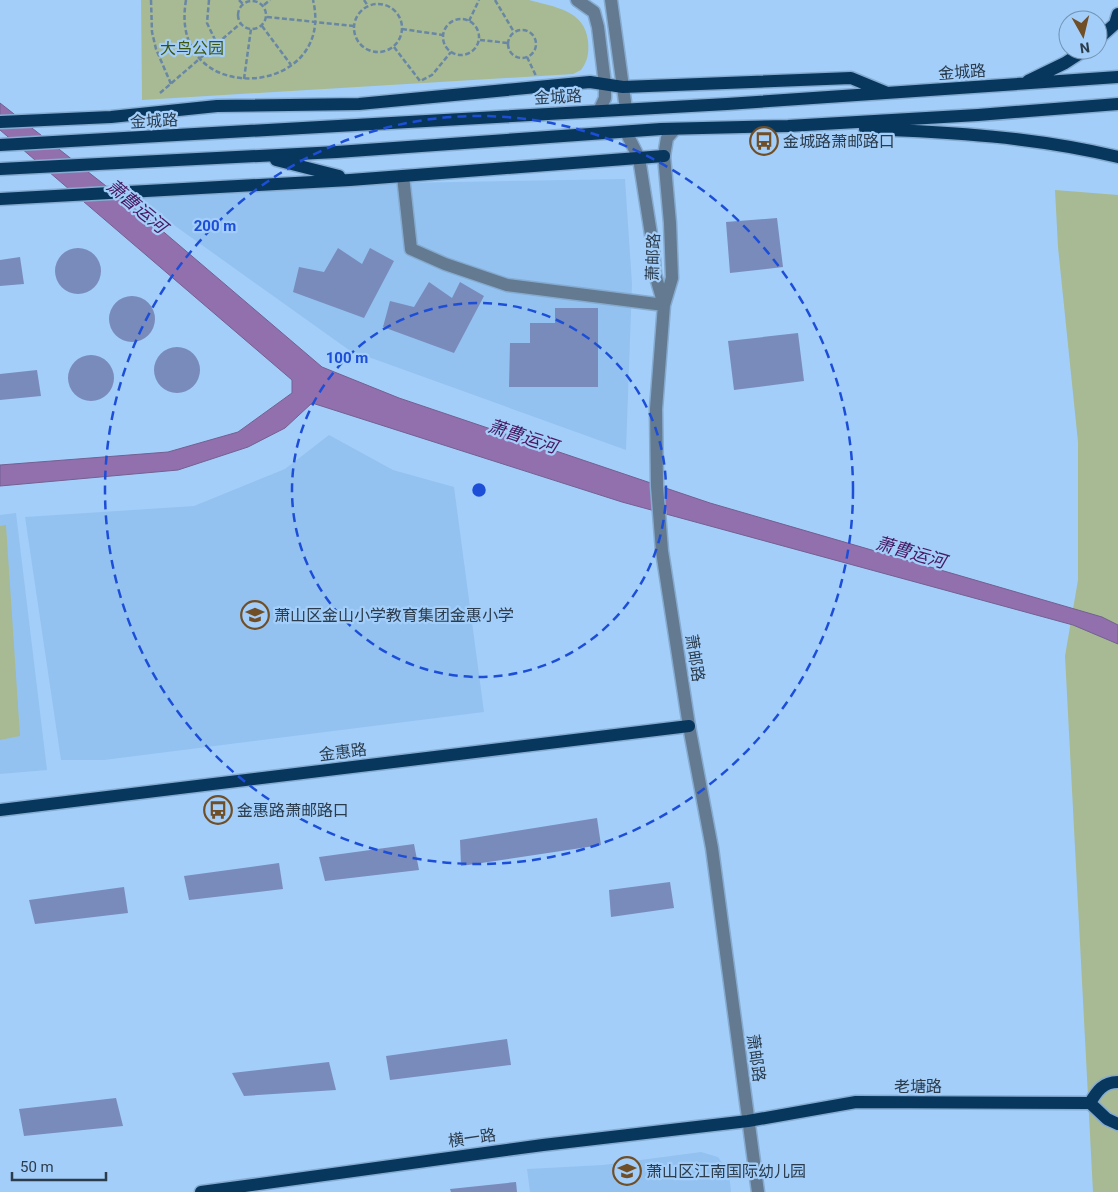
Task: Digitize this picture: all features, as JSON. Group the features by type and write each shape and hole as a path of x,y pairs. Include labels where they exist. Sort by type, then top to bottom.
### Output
{"main road":[{"path":"1108,31 1115,24 1118,14"},
{"path":"1019,85 1070,60"},
{"name":"金城路","path":"0,122 111,118 217,106 359,104 590,82 623,87 851,78 888,93"},
{"name":"金城路","path":"2,145 599,111 1118,78"},
{"path":"0,169 264,156 675,129 788,126 978,116 1118,104"},
{"path":"788,126 1014,137 1080,147 1118,157"},
{"path":"264,156 350,180"},
{"path":"0,199 350,180 664,156"},
{"name":"金惠路","path":"0,810 689,726"},
{"path":"1118,1082 1112,1082 1098,1088 1090,1103 1107,1119 1118,1124"},
{"name":"老塘路","path":"748,1121 856,1102 1090,1103"},
{"name":"横一路","path":"201,1192 543,1144 748,1121"}],"street":[{"path":"577,0 594,12 604,59 605,98 599,111"},
{"path":"611,0 626,109"},
{"name":"萧邮路","path":"675,129 667,138 664,156 670,223 672,278 664,305 656,409 657,486 661,534 689,726 712,848 758,1192"},
{"path":"403,176 412,249 445,264 507,286 664,305 655,274 653,247 639,158 626,132"}],"path":[{"path":"151,0 152,32 156,49 171,84"},
{"path":"186,0 184,18 187,34 201,58 218,72 244,80 267,78 292,65 307,46 314,22 313,0"},
{"path":"209,0 207,23 217,44"},
{"path":"239,0 243,4"},
{"path":"253,0 263,6 267,17 262,26 251,29 241,23 238,14 243,4 253,0"},
{"path":"263,6 270,0"},
{"path":"364,0 368,6"},
{"path":"469,21 480,0"},
{"path":"494,0 514,32"},
{"path":"376,4 391,7 401,19 402,29 399,41 394,47 379,52 364,47 358,41 354,26 356,18 368,6 376,4"},
{"path":"267,17 354,26"},
{"path":"463,19 469,21 477,28 479,40 469,53 458,55 451,52 444,44 443,35 450,22 463,19"},
{"path":"160,93 241,23"},
{"path":"262,26 292,65"},
{"path":"244,80 251,29"},
{"path":"402,29 443,35"},
{"path":"514,32 528,30 535,36 536,46 527,57"},
{"path":"508,43 514,32"},
{"path":"479,40 508,43"},
{"path":"508,43 514,55 527,57"},
{"path":"394,47 420,81 432,75 451,52"},
{"path":"527,57 543,87"}],"shaded area":[{"path":"0,103 152,222 322,367 399,398 710,503 1102,617 1118,625 1118,644 1073,625 622,502 312,403 285,428 248,447 178,470 0,486 0,465 168,452 238,432 292,393 292,380 0,130"},
{"path":"625,179 632,284 626,450 349,350 122,188"},
{"name":"萧山区金山小学教育集团金惠小学","path":"329,435 393,470 454,487 484,712 104,760 61,760 25,517 194,506 285,469"},
{"path":"16,513 47,770 0,774 0,515"},
{"name":"萧山区江南国际幼儿园","path":"701,1152 718,1157 729,1173 731,1192 530,1192 527,1169 603,1165"}],"green space":[{"name":"大鸟公园","path":"141,0 529,0 558,8 575,16 586,31 588,53 587,60 581,70 573,74 142,100"},
{"path":"1055,190 1118,195 1118,1192 1093,1192 1065,656 1078,580 1078,442 1058,247"},
{"path":"6,525 20,736 0,740 0,526"}],"building":[{"path":"777,218 783,267 730,273 726,222"},
{"path":"78,248 91,252 97,258 101,271 97,284 91,290 78,294 65,290 59,284 55,271 59,258 65,252"},
{"path":"338,248 362,264 370,248 394,261 364,318 293,292 299,267 324,272"},
{"path":"20,257 24,284 0,286 0,260"},
{"path":"429,282 452,298 460,282 484,296 454,353 383,327 390,301 414,307"},
{"path":"132,296 145,300 151,306 155,319 151,332 145,338 132,342 119,338 113,332 109,319 113,306 119,300"},
{"path":"555,308 598,308 598,387 509,387 510,343 530,343 530,323 555,323"},
{"path":"798,333 804,381 734,390 728,341"},
{"path":"177,347 190,351 196,357 200,370 196,383 190,389 177,393 164,389 158,383 154,370 158,357 164,351"},
{"path":"91,355 104,359 110,365 114,378 110,391 104,397 91,401 78,397 72,391 68,378 72,365 78,359"},
{"path":"37,370 41,396 0,400 0,374"},
{"path":"597,818 601,845 461,866 460,840"},
{"path":"414,844 419,870 325,881 319,857"},
{"path":"279,863 283,889 189,900 184,876"},
{"path":"670,882 674,908 611,917 609,890"},
{"path":"124,887 128,913 35,924 29,900"},
{"path":"507,1039 511,1065 390,1080 386,1056"},
{"path":"329,1062 336,1090 244,1096 232,1073"},
{"path":"116,1098 123,1126 24,1136 19,1109"},
{"path":"516,1182 517,1192 451,1192 450,1189"}],"place":[{"name":"金城路萧邮路口","path":"764,141"},
{"name":"萧山区金山小学教育集团金惠小学","path":"255,615"},
{"name":"金惠路萧邮路口","path":"218,810"},
{"name":"萧山区江南国际幼儿园","path":"627,1171"}],"water label":[{"name":"萧曹运河","path":"137,206"},
{"name":"萧曹运河","path":"523,436"},
{"name":"萧曹运河","path":"911,552"}]}
